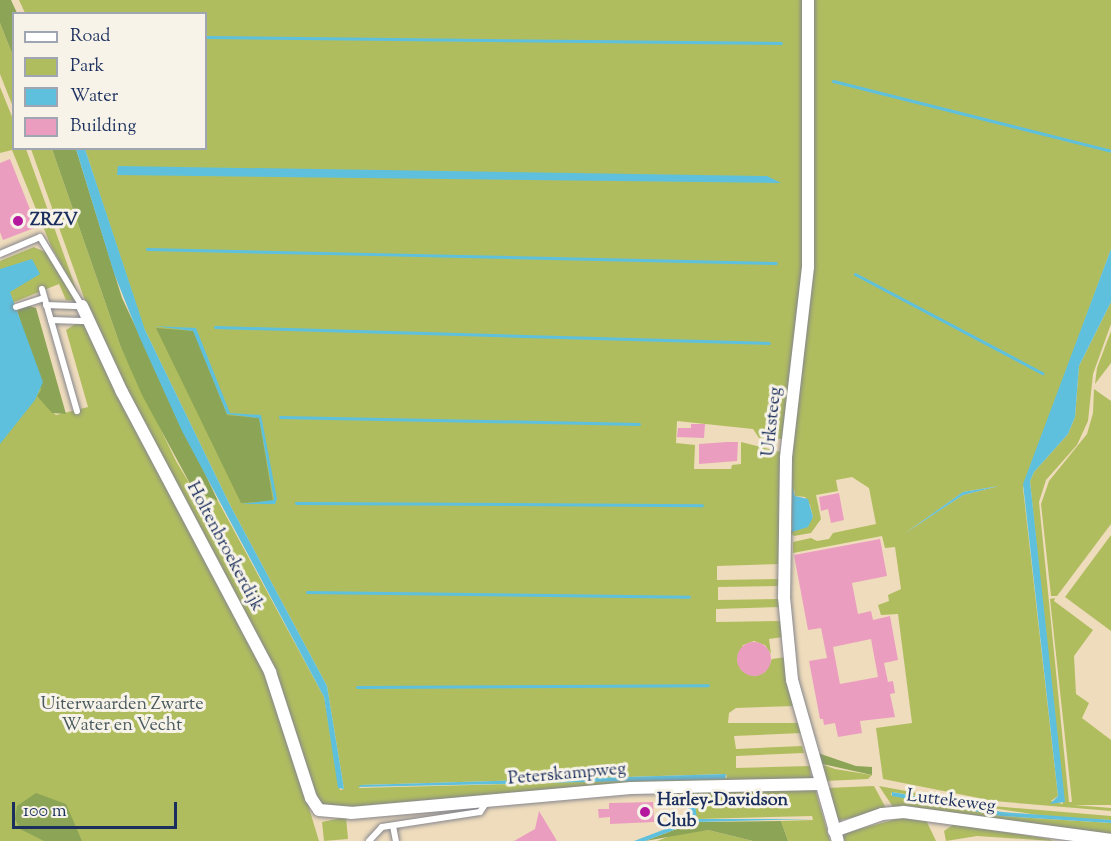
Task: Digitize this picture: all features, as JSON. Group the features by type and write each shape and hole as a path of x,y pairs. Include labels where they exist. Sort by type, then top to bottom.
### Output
{"street":[{"name":"Urksteeg","path":"808,0 808,267 786,458 784,597 792,680 836,836"},
{"name":"Holtenbroekerdijk","path":"82,306 127,403 270,672 310,798 319,810"},
{"name":"Peterskampweg","path":"319,810 335,814 631,788 820,784"},
{"name":"Luttekeweg","path":"836,836 882,814 904,812 1066,838 1111,840"}],"lane":[{"path":"0,254 40,237 82,306"},
{"path":"42,289 77,411"},
{"path":"16,307 45,301 82,306"},
{"path":"51,320 90,321"},
{"path":"369,841 377,830 480,812 488,800"},
{"path":"393,826 396,841"}],"green space":[{"path":"0,0 11,0 17,12 12,12 12,53 0,23"},
{"path":"19,0 805,0 806,248 785,439 759,438 753,429 677,421 676,443 695,445 694,469 731,469 732,465 741,464 741,442 781,452 781,564 717,566 717,580 779,579 780,586 718,587 718,600 780,599 781,607 716,609 716,622 782,621 783,637 769,639 771,654 765,645 754,641 743,645 737,660 741,670 756,676 765,672 772,659 786,657 795,706 736,708 729,713 728,723 799,723 802,733 734,736 736,749 802,746 804,753 736,756 736,768 810,766 811,779 335,811 319,806 240,610 92,320 31,150 52,150 120,345 176,461 194,491 218,501 324,697 340,790 344,789 327,686 230,505 143,326 85,150 207,150 207,12 25,12","holes":["726,774 727,778 359,788 361,785"]},
{"path":"810,0 1111,0 1111,249 1023,488 1058,796 1051,801 1063,804 1030,481 1034,472 1068,434 1075,417 1079,366 1111,302 1111,324 1093,374 1088,421 1077,445 1046,480 1039,502 1069,802 1072,802 1050,599 1055,598 1054,601 1093,630 1074,656 1076,694 1089,703 1082,718 1111,740 1111,805 1074,805 1111,808 1111,811 994,801 883,779 876,728 912,723 898,614 881,615 878,605 889,601 888,595 901,589 895,547 885,548 882,536 793,553 793,542 811,538 817,541 829,539 833,533 876,524 869,488 852,477 836,480 838,491 816,495 821,519 811,533 794,536 789,532 787,481 805,334","holes":["999,486 963,495 904,534 963,492","794,488 795,496 805,497 813,517 791,531"]},
{"path":"0,23 12,53 12,104 0,74"},
{"path":"0,87 12,117 12,150 0,153"},
{"path":"12,150 26,150 79,297 51,246"},
{"path":"52,150 76,150 122,298 218,501 194,491 142,395 120,345"},
{"name":"Uiterwaarden Zwarte Water en Vecht","path":"34,247 47,253 76,301 66,300 59,284 14,302 50,410 56,415 88,407 66,330 77,323 87,324 268,673 319,841 0,841 0,261"},
{"path":"29,306 36,308 66,414 52,413 37,396 41,390 17,310"},
{"path":"156,328 194,331 227,415 259,418 273,501 241,503"},
{"path":"1111,331 1111,363 1095,384 1097,368"},
{"path":"1094,389 1111,401 1111,524 1057,596 1051,596 1041,504 1049,481 1087,434 1093,413"},
{"path":"1111,535 1111,631 1065,597"},
{"path":"815,752 856,766 872,767 872,775 818,763"},
{"path":"818,763 835,769 872,775 868,779 825,781"},
{"path":"874,786 887,810 836,821 827,788"},
{"path":"879,786 981,805 1111,816 1111,820 1050,817 892,792 891,795 1001,816 1111,823 1111,835 893,807"},
{"path":"815,789 830,841 788,841 781,821 813,820 812,816 696,819 693,797 666,795 666,792"},
{"path":"36,793 66,804 82,841 44,841 20,829 15,819 17,806"},
{"path":"346,817 348,839 324,841 322,822"},
{"path":"904,817 926,820 936,841 842,841 845,833"},
{"path":"781,821 788,841 753,841 708,830 645,841 695,822"},
{"path":"954,824 1053,841 977,836 946,841 944,831"},
{"path":"708,830 753,841 657,841 681,832"}],"water":[{"path":"76,150 85,150 145,330 230,505 327,686 344,789 338,788 324,697 182,431 139,336 114,273"},
{"path":"118,166 767,176 781,183 117,175"},
{"path":"1111,249 1111,302 1079,366 1075,417 1068,434 1034,472 1030,481 1065,802 1050,804 1058,796 1023,484"},
{"path":"32,259 40,274 10,292 43,382 35,400 0,444 0,269"},
{"path":"154,326 196,328 230,413 261,415 277,499 275,504 241,504 274,500 259,418 227,414 193,331"},
{"path":"999,486 963,495 904,534 963,492"},
{"path":"792,487 795,496 808,499 813,517 808,527 792,532"},
{"path":"726,774 725,779 358,787 361,785"},
{"path":"892,792 1002,812 1111,820 1111,823 1001,816 892,796"},
{"path":"688,797 694,797 697,819 814,819 695,822 645,841 634,841 689,820"}],"building":[{"path":"10,159 37,227 3,240 0,232 0,163"},
{"path":"691,424 705,424 704,438 677,437 678,428 691,428"},
{"path":"738,442 737,461 699,464 699,444"},
{"path":"839,493 844,520 831,523 828,509 821,511 819,497"},
{"path":"880,539 887,576 852,583 858,614 871,611 873,620 890,616 898,660 884,663 888,682 893,681 895,693 890,694 895,717 860,721 862,733 838,737 835,723 824,725 823,719 820,719 809,661 827,658 821,628 808,630 794,555","holes":["871,639 878,677 840,684 833,647"]},
{"path":"754,642 766,647 771,659 766,671 754,676 742,671 737,659 742,647"},
{"path":"653,802 654,822 610,824 610,817 599,818 598,809 609,809 609,803"},
{"path":"539,811 557,841 514,841 535,829"}],"waterway":[{"path":"207,37 781,43"},
{"path":"833,81 1111,151"},
{"path":"147,249 776,263"},
{"path":"855,274 1042,373"},
{"path":"215,327 769,343"},
{"path":"280,417 639,424"},
{"path":"296,503 702,505"},
{"path":"307,592 689,597"},
{"path":"357,687 708,685"}],"place":[{"name":"ZRZV","path":"18,221"},
{"name":"Harley-Davidson Club","path":"645,812"}]}
